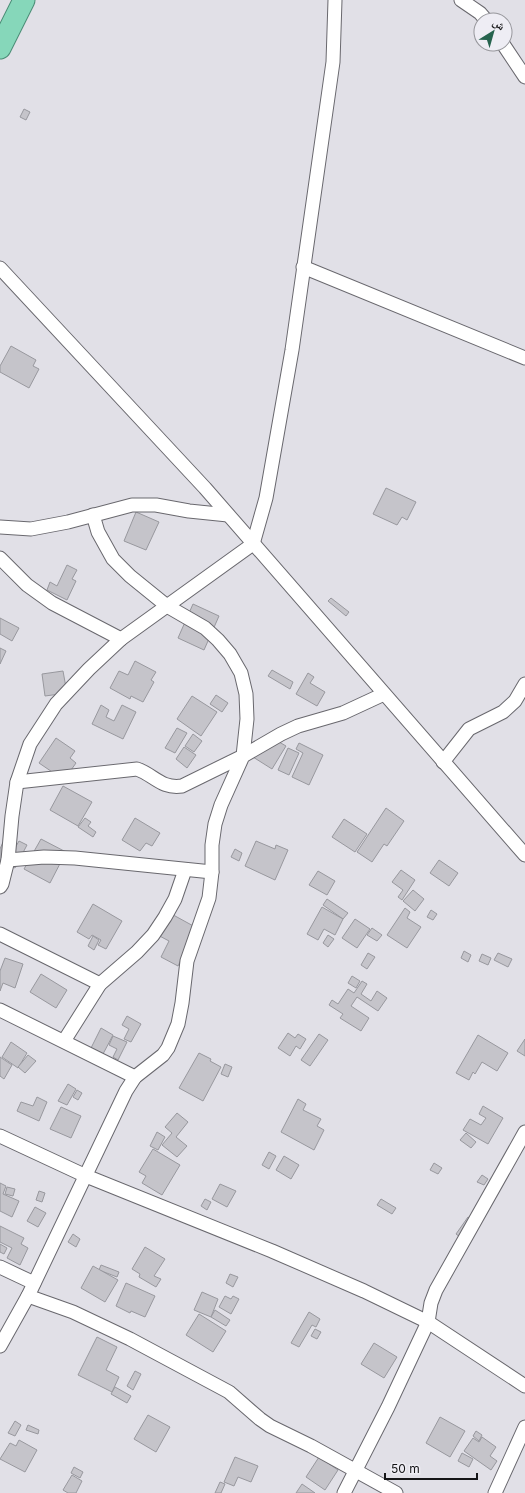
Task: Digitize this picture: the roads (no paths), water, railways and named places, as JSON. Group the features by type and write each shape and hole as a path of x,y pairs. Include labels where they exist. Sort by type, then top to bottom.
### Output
{"highway":[{"path":"0,48 24,0"}],"street":[{"path":"0,887 8,860 16,782 30,744 56,704 121,639 253,544 266,498 292,350 333,62 335,0"},
{"path":"461,0 479,12"},
{"path":"508,52 525,77"},
{"path":"0,268 113,388 228,515 525,855"},
{"path":"303,268 525,358"},
{"path":"0,527 32,529 68,522 132,505 156,504 188,511 228,515"},
{"path":"0,1346 28,1296 126,1091 135,1077 163,1055 172,1040 178,1024 182,1004 187,961 209,898 212,872 212,845 215,824 221,805 243,756 245,744 246,694 241,673 230,654 209,632 167,606 130,576 113,559 98,532 93,515"},
{"path":"0,558 27,586 52,603 121,639"},
{"path":"443,762 469,729 503,712 515,701 525,684"},
{"path":"16,782 137,769 164,785 173,787 182,786 243,756 298,726 342,713 384,694"},
{"path":"8,860 44,857 75,858 212,872"},
{"path":"64,1042 100,984 153,935 175,899 185,870"},
{"path":"0,934 100,984"},
{"path":"0,1010 135,1077"},
{"path":"344,1493 388,1407 428,1322 431,1303 436,1290 525,1132"},
{"path":"0,1136 86,1176 272,1251 428,1322 525,1386"},
{"path":"0,1267 34,1283"},
{"path":"28,1296 73,1312 116,1332 229,1392 270,1426 311,1446 396,1493"},
{"path":"495,1493 525,1427"}]}
